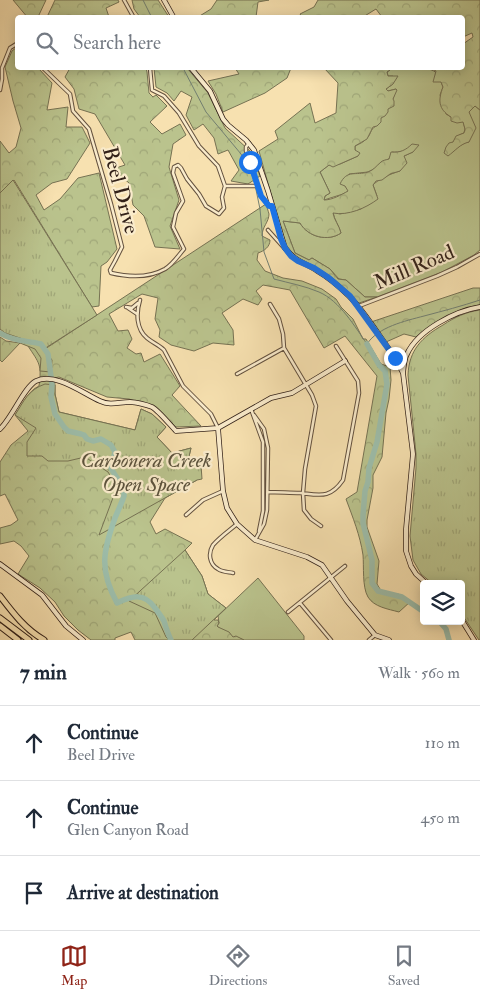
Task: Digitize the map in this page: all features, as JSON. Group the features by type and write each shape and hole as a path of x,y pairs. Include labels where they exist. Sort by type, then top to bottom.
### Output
{"highway":[{"path":"0,596 27,628 44,640"},
{"path":"0,618 29,640"},
{"path":"0,626 18,640"}],"street":[{"path":"124,0 132,15"},
{"path":"164,0 172,15"},
{"path":"0,90 2,68 10,48 15,45"},
{"name":"Beel Drive","path":"44,70 70,94 73,111 89,129 122,247 110,270 111,273 122,276 152,274 166,268 176,260 184,248 173,227 176,214 183,201 173,173 174,167 178,165 182,168 187,179 206,206 219,214 224,208 222,197 225,186"},
{"path":"150,70 152,90 164,96 180,113 199,146 218,166 225,186 256,185"},
{"path":"193,70 210,90 223,119 254,150 281,239 291,256"},
{"path":"248,143 246,151 256,185 261,196 269,206 272,206"},
{"path":"268,230 291,256 329,278 350,296 395,358 403,373"},
{"name":"Mill Road","path":"358,306 437,276 480,254"},
{"path":"137,314 126,307 132,308 140,300 137,314 140,329 146,337 164,350 183,386 211,414 218,428 223,491 227,508 237,524 256,540 322,565 347,601 375,635 389,640"},
{"path":"270,304 279,319 284,348 312,395 316,406 305,469 303,493 304,510 321,526"},
{"path":"423,580 411,566 406,551 413,454 403,373 404,362 406,355 416,341 432,327 458,313 480,307"},
{"path":"268,492 303,493 320,496 331,492 343,480 359,393 358,381 336,346"},
{"path":"237,374 284,348"},
{"path":"395,358 406,355"},
{"path":"395,358 404,362"},
{"path":"0,429 16,408 28,386 43,379 61,382 102,402 117,404 131,402 153,408 176,432 218,428 271,398 292,393 345,360"},
{"path":"251,409 263,442 263,512 258,535"},
{"path":"254,415 264,429 268,448 267,510 264,524 256,540"},
{"path":"186,515 203,500 223,491"},
{"path":"233,573 219,570 213,565 210,552 213,546 237,524"},
{"path":"0,564 42,595 66,626 83,640"},
{"path":"288,612 345,566"},
{"path":"300,602 331,640"},
{"path":"465,625 474,640"},
{"path":"369,640 375,635"}],"green space":[{"path":"13,0 46,0 39,15 26,15"},
{"path":"55,0 118,0 119,2 106,8 108,15 48,15"},
{"path":"132,0 158,0 168,15 138,15 134,9"},
{"path":"217,0 269,0 258,2 256,15 201,15 211,9"},
{"path":"318,0 480,0 480,110 475,106 469,112 476,128 469,142 460,146 448,156 444,153 449,143 453,142 456,136 464,133 465,129 463,122 451,121 451,117 441,107 440,96 443,87 441,82 433,82 436,71 434,70 465,70 465,43 473,37 472,33 465,36 465,15 380,15 376,9 366,15 300,14 314,7"},
{"path":"15,49 15,70 40,70 52,83 47,110 68,107 66,127 82,127 90,143 67,179 52,183 36,195 44,210 60,199 78,178 99,173 117,249 107,262 101,266 99,306 92,307 14,180 0,193 0,141 9,153 16,147 21,128 5,67"},
{"path":"69,70 146,70 149,93 153,97 156,95 167,106 150,122 162,134 180,124 186,135 173,144 169,167 179,200 170,226 180,249 155,247 144,216 133,205 129,183 113,169 125,165 95,114 79,109 74,89 65,77"},
{"path":"154,70 189,70 208,93 225,128 251,152 260,176 248,184 231,181 239,170 228,150 218,154 214,138 203,124 194,130 186,115 192,97 181,91 174,101 167,93 156,87"},
{"path":"236,70 290,70 287,78 265,93 223,112 216,94 208,81 239,74"},
{"path":"326,70 390,70 387,72 388,76 398,76 393,84 386,89 388,91 397,90 393,99 394,106 388,109 388,112 381,118 381,122 377,126 373,127 367,139 355,146 355,150 360,153 358,156 333,167 329,165 320,172 330,193 325,196 324,200 339,196 348,191 345,186 340,184 346,176 370,171 382,161 389,159 391,152 403,151 412,144 419,145 413,152 404,156 407,163 400,171 376,181 373,185 378,199 357,211 333,213 341,233 336,236 319,237 308,232 300,223 283,221 295,253 309,260 312,258 330,269 338,279 346,280 365,297 377,297 359,303 335,281 293,254 284,241 259,151 278,139 275,131 310,103 315,123 336,113 338,83"},
{"path":"390,70 431,70 438,75 443,87 440,95 446,114 463,121 465,129 464,133 459,135 453,142 453,152 462,144 469,142 469,112 475,106 480,110 480,250 442,272 377,297 365,297 346,280 339,279 330,269 312,258 309,260 295,253 283,221 300,223 308,232 319,237 336,236 341,233 333,212 340,214 361,209 377,196 373,185 375,183 400,171 404,156 413,152 392,152 389,159 381,162 376,168 368,172 349,174 345,186 349,191 324,200 325,196 330,193 320,172 329,165 340,164 358,156 355,146 368,137 393,99 396,89 388,91 386,89 393,84 393,76 388,76 387,72"},
{"path":"13,180 97,315 44,349 52,360 51,372 40,371 41,358 35,349 20,343 23,339 5,333 0,329 0,193"},
{"path":"266,204 269,217 262,236 270,240 270,242 266,248 258,253 257,260 265,271 283,278 302,281 322,289 336,299 353,319 363,339 366,339 381,364 390,367 391,380 382,457 373,475 367,527 379,561 377,584 383,594 398,594 411,601 399,612 378,605 366,593 362,548 346,499 357,492 377,376 345,336 324,348 290,290 263,285 256,291 262,299 258,305 243,299 222,313 233,330 234,345 213,343 194,351 171,345 159,337 160,330 155,319 158,298 142,294 109,314 118,331 128,330 132,339 127,348 136,354 141,353 144,362 160,354 180,386 172,395 201,426 176,427 157,408 129,399 107,397 59,377 54,378 59,412 135,430 141,409 152,414 166,427 157,437 172,453 191,448 187,465 194,465 197,480 165,498 150,522 156,534 165,529 192,543 185,550 202,576 208,594 226,608 214,620 218,620 217,626 229,632 233,637 236,636 244,640 135,640 131,632 115,638 115,640 91,640 64,616 55,602 40,588 18,574 29,556 21,546 14,541 0,544 0,528 11,525 18,520 5,494 0,496 0,462 11,445 28,431 15,415 28,395 39,386 39,364 28,346 45,349"},
{"path":"473,288 480,288 480,305 454,313 416,337 404,334 386,342 371,322"},
{"path":"480,310 480,640 465,619 465,580 428,580 421,574 413,560 410,536 416,468 408,375 411,358 418,345 429,334 456,317"},
{"path":"0,337 6,341 20,343 2,362 0,360"},
{"name":"Carbonera Creek Open Space","path":"45,384 55,385 59,412 135,430 141,409 152,414 166,427 157,437 172,453 191,448 187,465 201,465 202,479 197,480 99,535 117,487 108,472 85,457 68,461 48,461 42,456 27,456 27,442 36,428 15,415 30,393"},
{"name":"Carbonera Creek Open Space","path":"185,550 202,576 208,594 226,608 192,640 169,640 155,613 129,601"},
{"path":"258,578 304,636 304,640 244,640 236,637 233,638 229,633 217,626 219,623 218,616"}],"waterway":[{"path":"143,0 150,15"},
{"path":"184,70 206,112 241,154 253,176"},
{"path":"254,180 260,209 264,252 274,279 308,288 327,296 346,315 367,344 378,333 392,326 480,300"},
{"path":"0,333 15,339 41,344 48,354 52,384 51,397 55,414 68,431 84,435 87,439 93,441 101,439 111,445 115,452 111,468 121,485 124,496 108,541 105,560 107,580 117,603 133,597 147,599 164,621 171,640"},
{"path":"367,344 379,365 385,371 387,384 377,442 369,468 363,515 363,523 372,560 372,583 378,591 402,597 420,609"},
{"path":"442,625 446,629 449,640"}],"route":[{"path":"250,162 261,196 269,206 272,206 285,248 291,256 329,278 350,296 395,358"}]}
